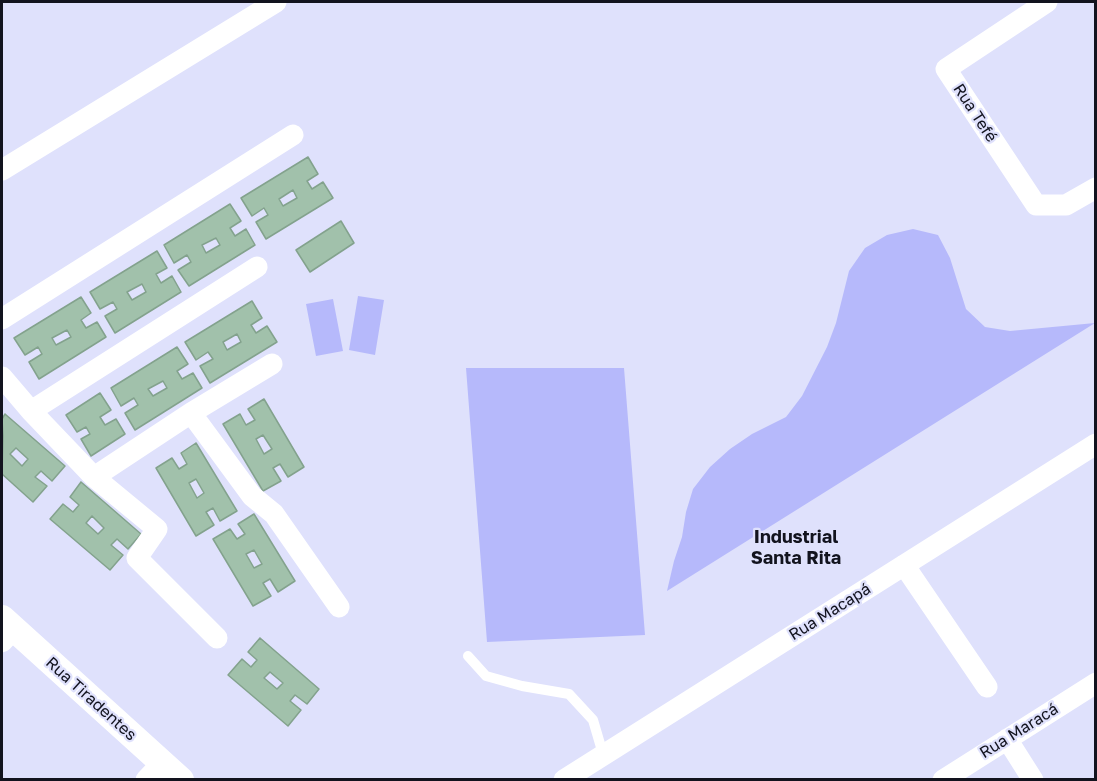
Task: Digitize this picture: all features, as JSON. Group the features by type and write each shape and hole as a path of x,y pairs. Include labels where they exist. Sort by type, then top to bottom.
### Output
{"street":[{"path":"2,171 276,2"},
{"name":"Rua Tefé","path":"1047,2 946,69 1036,205 1066,205 1095,188"},
{"path":"2,319 293,135"},
{"path":"31,411 257,267"},
{"path":"94,477 191,413 272,364"},
{"path":"2,376 31,411 94,477 157,529 137,558 217,638"},
{"path":"191,413 252,496 274,513 339,608"},
{"name":"Rua Macapá","path":"564,780 1095,444"},
{"path":"904,565 987,687"},
{"name":"Rua Tiradentes","path":"6,630 154,771 181,780"},
{"name":"Rua Maracá","path":"943,780 1095,683"},
{"path":"1007,739 1033,780"}],"lane":[{"path":"468,656 486,676 522,686 569,694 593,720 603,754"}],"shaded area":[{"path":"913,229 938,235 950,258 966,309 985,327 1010,331 1095,323 667,591 693,489 710,467 730,449 752,434 786,417 802,396 827,347 836,323 849,271 865,248 887,235"},
{"path":"358,296 384,300 375,355 349,350"},
{"path":"333,299 343,351 316,356 306,304"},
{"path":"466,368 624,368 645,635 487,642"}],"building":[{"path":"308,157 318,174 307,181 312,189 323,182 333,198 266,239 256,222 268,215 264,208 252,216 241,198","holes":["293,190 297,198 283,206 279,199"]},
{"path":"230,204 241,221 230,228 235,236 246,229 255,245 189,286 178,270 191,262 187,255 174,263 164,245","holes":["216,238 220,245 206,253 202,245"]},
{"path":"341,221 354,243 310,272 296,250"},
{"path":"157,251 167,268 156,274 161,283 172,276 181,292 115,333 105,316 117,309 113,302 100,309 90,292","holes":["142,284 146,292 132,300 127,292"]},
{"path":"81,297 91,313 81,320 86,328 97,322 106,337 39,379 29,362 42,354 38,347 25,355 14,338","holes":["67,330 71,337 56,345 52,338"]},
{"path":"252,301 262,318 251,325 256,333 267,326 277,342 210,383 200,366 213,359 208,352 196,360 185,342","holes":["237,334 241,342 227,350 223,342"]},
{"path":"177,347 188,364 177,371 182,379 193,373 202,388 135,430 125,413 138,405 134,398 121,406 111,388","holes":["163,381 167,388 153,396 148,389"]},
{"path":"100,393 111,410 100,417 105,425 116,419 125,434 91,456 81,439 90,434 86,427 77,432 66,415"},
{"path":"264,399 304,467 288,477 280,464 273,468 281,481 263,491 223,424 240,414 246,425 255,420 248,409","holes":["263,435 272,449 264,454 256,439"]},
{"path":"5,414 65,466 52,481 41,471 35,477 47,486 33,502 2,474 2,419","holes":["16,448 28,459 22,466 10,454"]},
{"path":"196,443 237,511 220,521 213,508 206,512 214,525 196,536 156,468 172,458 179,469 187,464 181,453","holes":["196,479 204,493 197,498 189,483"]},
{"path":"81,482 141,534 128,549 117,539 111,545 123,555 110,570 50,519 63,504 73,512 79,505 70,497","holes":["92,516 104,528 98,534 86,523"]},
{"path":"254,514 295,581 278,592 270,579 263,583 271,596 253,606 213,539 230,529 237,539 245,534 238,524","holes":["254,550 262,564 254,568 246,554"]},
{"path":"260,638 319,689 307,704 295,695 290,701 301,710 288,726 228,675 242,659 251,667 257,660 248,652","holes":["270,672 283,683 277,689 264,678"]}],"district":[{"name":"Industrial Santa Rita","path":"796,547"}]}
